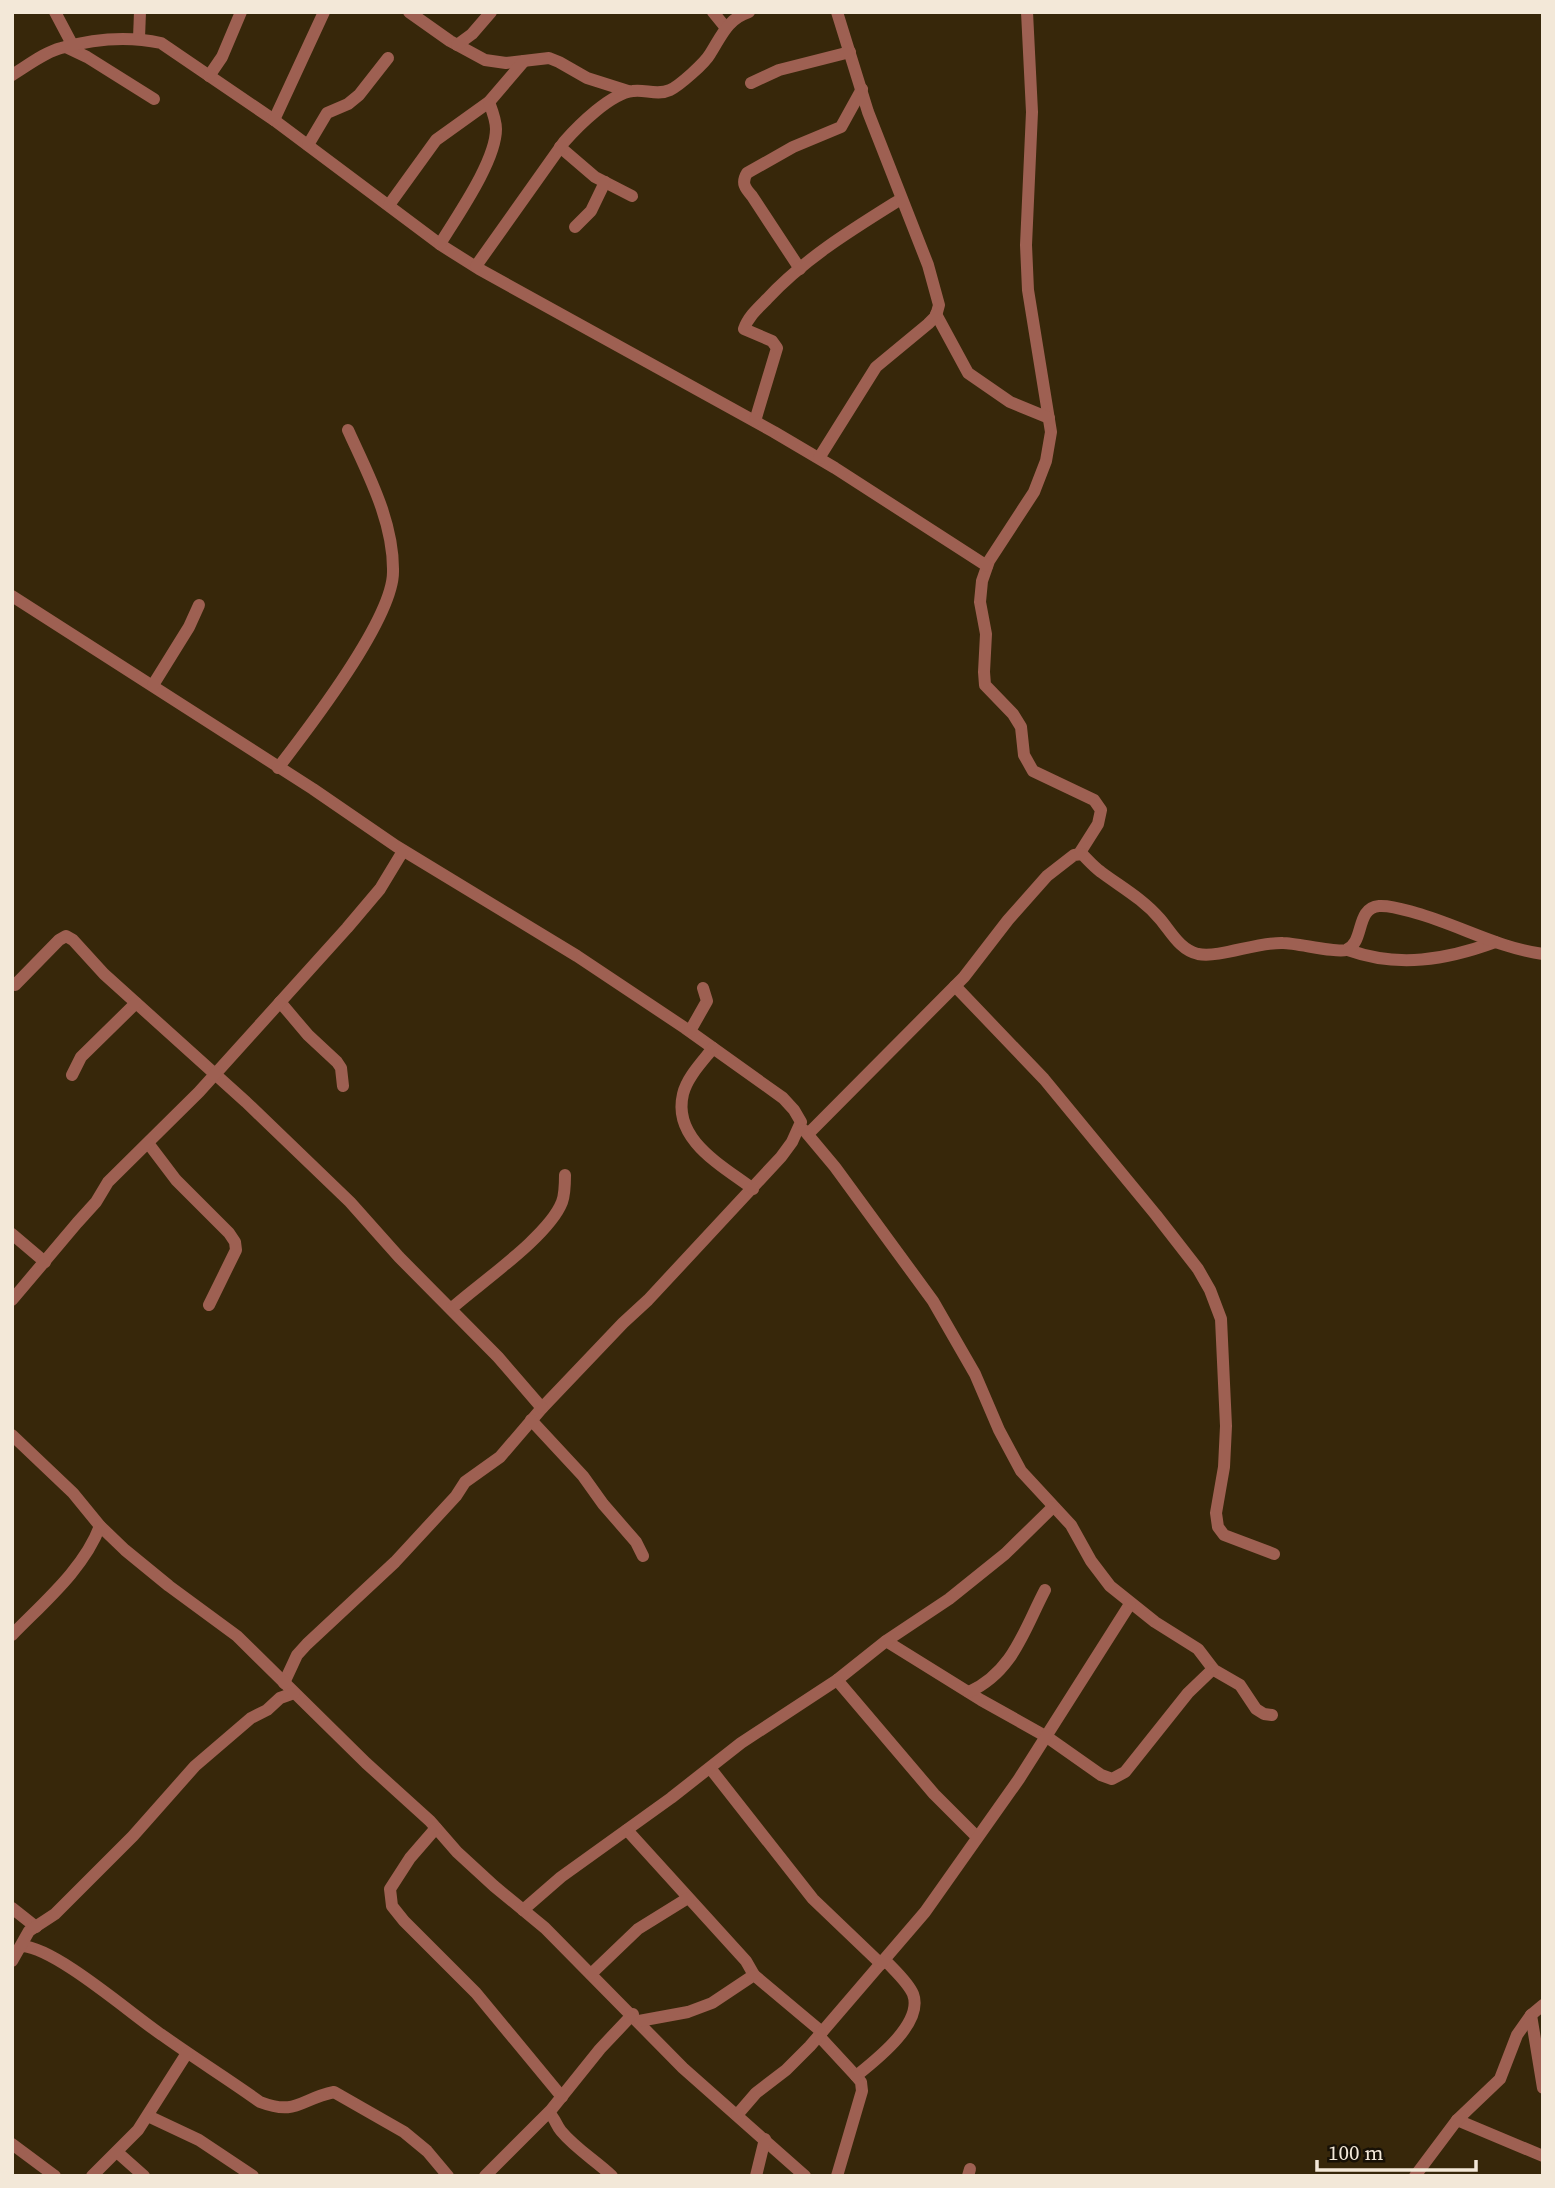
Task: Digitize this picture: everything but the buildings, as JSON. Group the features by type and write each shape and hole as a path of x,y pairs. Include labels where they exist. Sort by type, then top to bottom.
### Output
{"street":[{"path":"55,12 69,46 153,99"},
{"path":"139,38 140,12"},
{"path":"209,76 222,57 242,12"},
{"path":"274,120 324,12"},
{"path":"409,12 457,45 485,60 506,63 549,58 587,78 628,91 654,93 669,90 709,56 718,37 726,28 749,12"},
{"path":"457,45 472,34 491,12"},
{"path":"713,12 726,28"},
{"path":"819,458 876,368 928,324 939,305 928,265 868,113 837,12"},
{"path":"284,1682 297,1656 307,1644 395,1562 456,1496 465,1482 500,1457 542,1408 753,1189 804,1130 955,986 1007,920 1047,876 1065,861 1079,855 1098,824 1101,810 1094,800 1034,771 1028,765 1024,755 1021,727 1013,714 985,685 986,635 980,601 982,580 987,566 1034,492 1046,461 1051,432 1028,290 1026,245 1032,113 1027,12"},
{"path":"12,75 59,48 119,38 139,38 161,43 274,120 475,267 819,458 987,566"},
{"path":"751,83 779,70 850,52"},
{"path":"308,145 327,113 348,104 388,58"},
{"path":"389,205 436,140 489,102 524,61"},
{"path":"800,268 744,188 743,179 747,173 793,147 841,127 862,89"},
{"path":"475,267 560,147 596,111 628,91"},
{"path":"440,244 477,183 493,149 496,125 489,102"},
{"path":"560,147 605,182 632,196"},
{"path":"575,227 591,211 605,182"},
{"path":"755,421 777,348 772,341 747,332 745,325 779,286 827,246 901,199"},
{"path":"936,314 968,373 1010,402 1049,418"},
{"path":"278,768 357,654 388,597 394,574 391,543 381,508 348,430"},
{"path":"12,596 153,685 403,851 577,956 690,1031 783,1098 794,1110 804,1130 835,1167 933,1301 965,1354 999,1430 1021,1471 1072,1525 1091,1561 1110,1587 1155,1622 1198,1649 1213,1669 1240,1685 1256,1709 1272,1715"},
{"path":"153,685 190,627 199,605"},
{"path":"12,1300 88,1212 108,1182 215,1075 380,889 403,851"},
{"path":"1079,855 1141,900 1158,916 1176,940 1190,951 1210,954 1259,944 1285,943 1348,950 1381,960 1409,961 1438,959 1495,942"},
{"path":"1348,950 1354,944 1368,910 1385,906 1438,919 1495,942 1543,954"},
{"path":"15,985 49,949 66,936 74,940 103,974 350,1202 399,1257 452,1308 542,1408"},
{"path":"955,986 1044,1079 1156,1215 1198,1269 1210,1290 1221,1319 1226,1426 1224,1467 1216,1513 1217,1527 1224,1535 1274,1554"},
{"path":"690,1031 708,1001 703,988"},
{"path":"280,1002 308,1035 337,1062 341,1068 344,1086"},
{"path":"72,1075 81,1057 136,1003"},
{"path":"713,1048 683,1092 682,1109 686,1127 694,1142 753,1189"},
{"path":"148,1143 176,1180 235,1242 233,1258 209,1304"},
{"path":"452,1308 513,1258 546,1225 563,1202 565,1175"},
{"path":"12,1234 44,1262"},
{"path":"531,1420 583,1476 636,1542 643,1556"},
{"path":"13,1439 73,1493 100,1526 169,1586 237,1636 436,1828 457,1852 545,1928 684,2068 805,2176"},
{"path":"523,1910 561,1877 628,1830 741,1743 837,1680 886,1641 985,1572 1054,1507"},
{"path":"12,1635 61,1584 94,1542 100,1526"},
{"path":"969,1692 982,1686 1004,1668 1045,1590"},
{"path":"737,2115 756,2093 786,2070 820,2034 925,1912 1047,1737 1130,1604"},
{"path":"886,1641 1112,1779 1118,1777 1188,1693 1213,1669"},
{"path":"837,1680 934,1794 977,1838"},
{"path":"12,1961 29,1931 55,1914 133,1836 195,1766 251,1718 267,1710 280,1698 294,1693"},
{"path":"710,1768 813,1899 912,1992 915,2003 909,2025 880,2056 856,2076"},
{"path":"436,1828 410,1858 390,1889 392,1906 404,1922 476,1993 562,2097"},
{"path":"628,1830 746,1961 754,1975 820,2034 861,2082 862,2091 837,2176"},
{"path":"591,1974 638,1929 688,1898"},
{"path":"12,1908 36,1927"},
{"path":"22,1946 36,1949 63,1963 260,2102 279,2109 292,2108 315,2096 334,2092 404,2132 427,2151 448,2176"},
{"path":"485,2176 549,2113 600,2049 636,2018 688,2012 712,2003 754,1975"},
{"path":"1415,2176 1457,2120 1500,2079 1517,2035 1531,2015 1543,2005"},
{"path":"1531,2015 1543,2088"},
{"path":"94,2175 148,2116 187,2053"},
{"path":"549,2113 554,2117 559,2129 590,2160 612,2176"},
{"path":"148,2116 199,2140 253,2176"},
{"path":"1457,2120 1543,2156"},
{"path":"756,2176 765,2139"},
{"path":"12,2144 55,2176"},
{"path":"117,2152 144,2176"}]}
